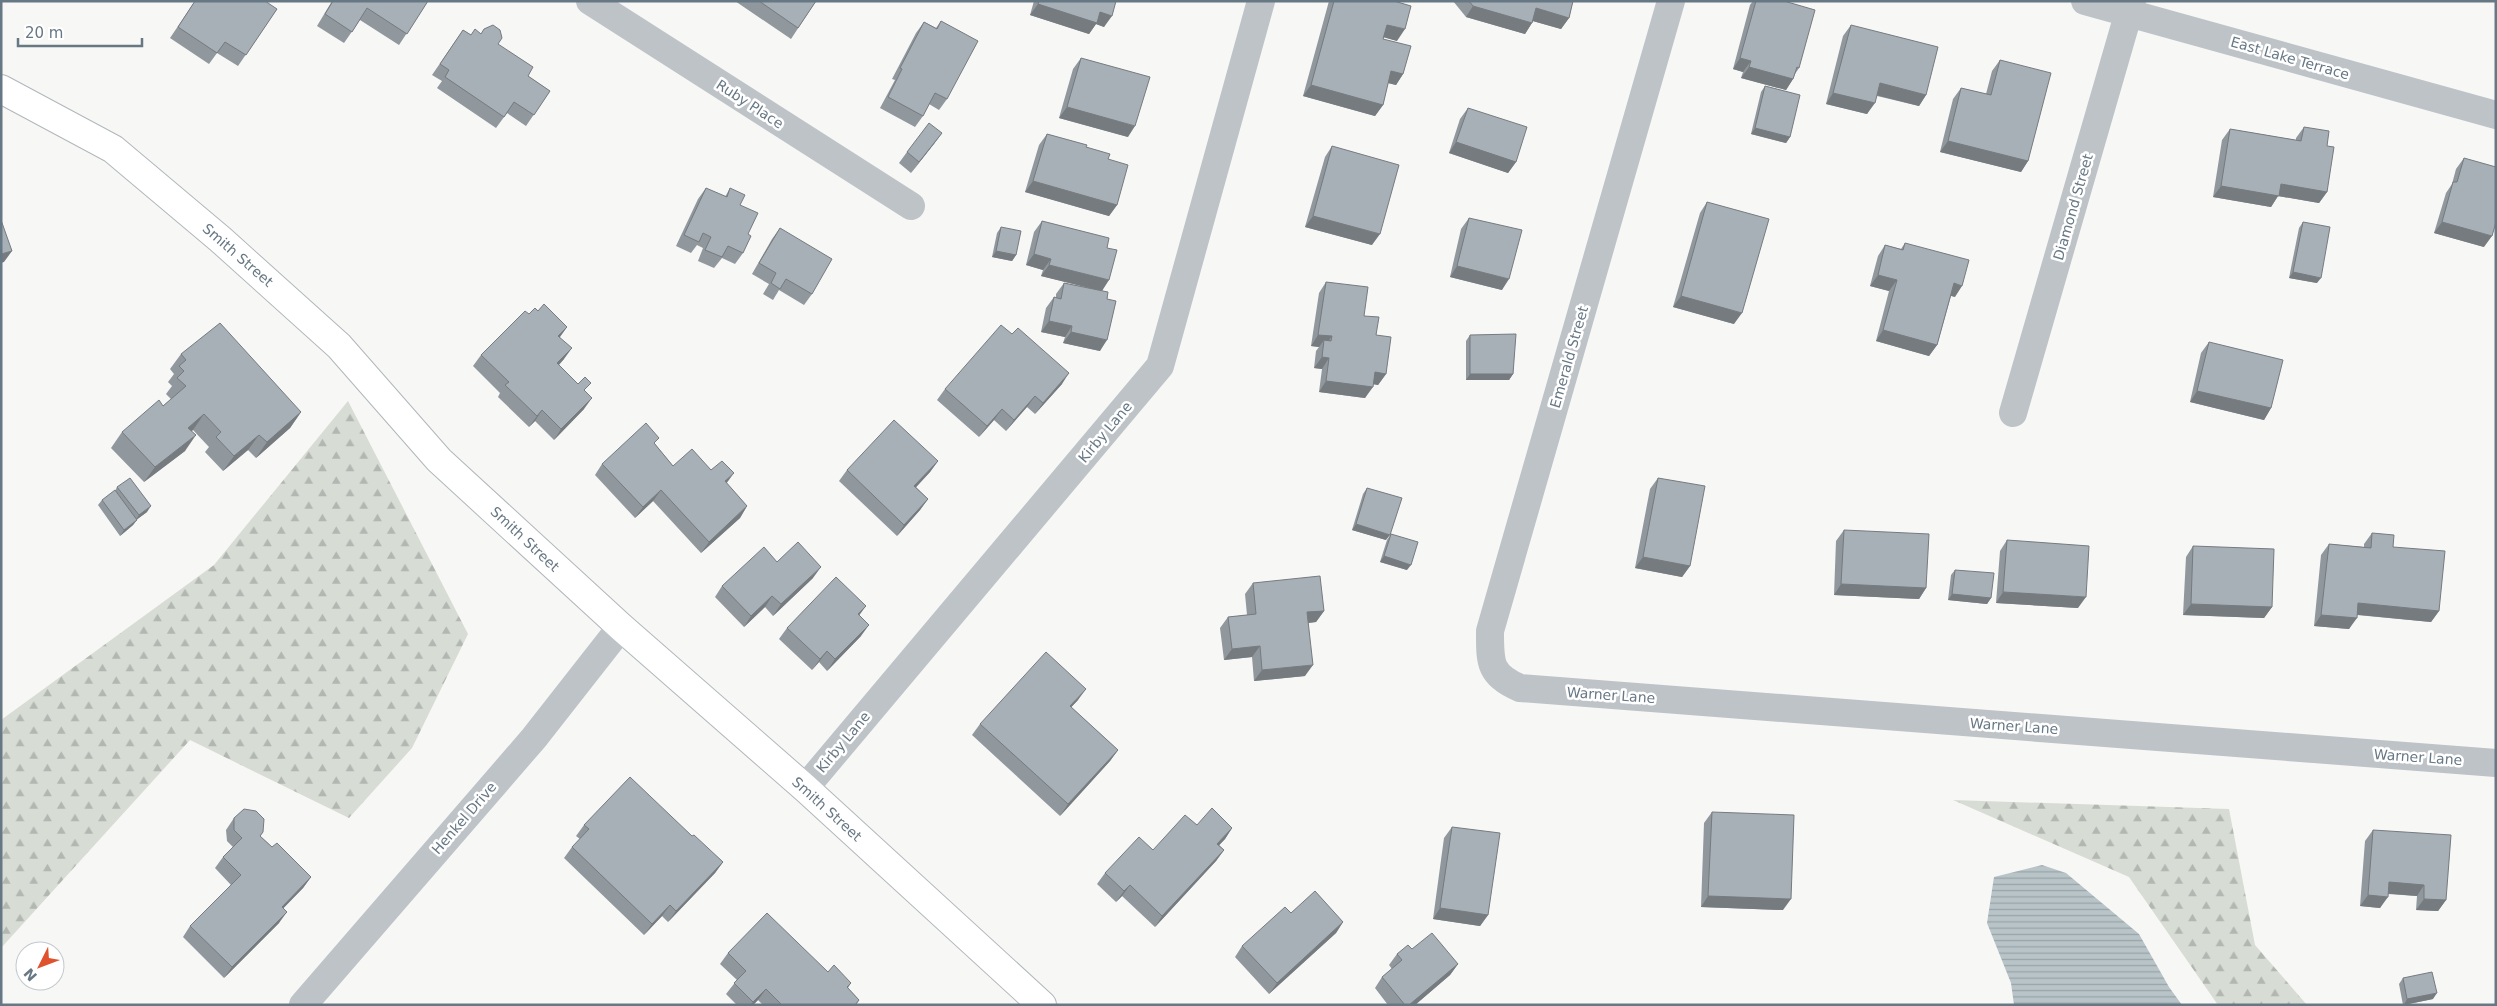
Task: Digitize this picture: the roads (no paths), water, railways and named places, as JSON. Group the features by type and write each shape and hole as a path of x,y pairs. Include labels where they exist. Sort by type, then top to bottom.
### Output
{"street":[{"name":"Ruby Place","path":"590,1 911,206"},
{"name":"Kirby Lane","path":"805,788 1160,366 1261,1"},
{"name":"Emerald Street","path":"1533,689 1520,688 1506,682 1497,673 1490,662 1490,631 1671,1"},
{"name":"East Lake Terrace","path":"2085,1 2130,7 2496,115"},
{"name":"Diamond Street","path":"2013,413 2130,7"},
{"name":"Smith Street","path":"1,89 113,149 220,238 340,346 438,460 620,627 805,788 1042,1005"},
{"name":"Henkel Drive","path":"303,1005 534,738 620,627"},
{"name":"Warner Lane","path":"1533,689 2496,763"}]}
